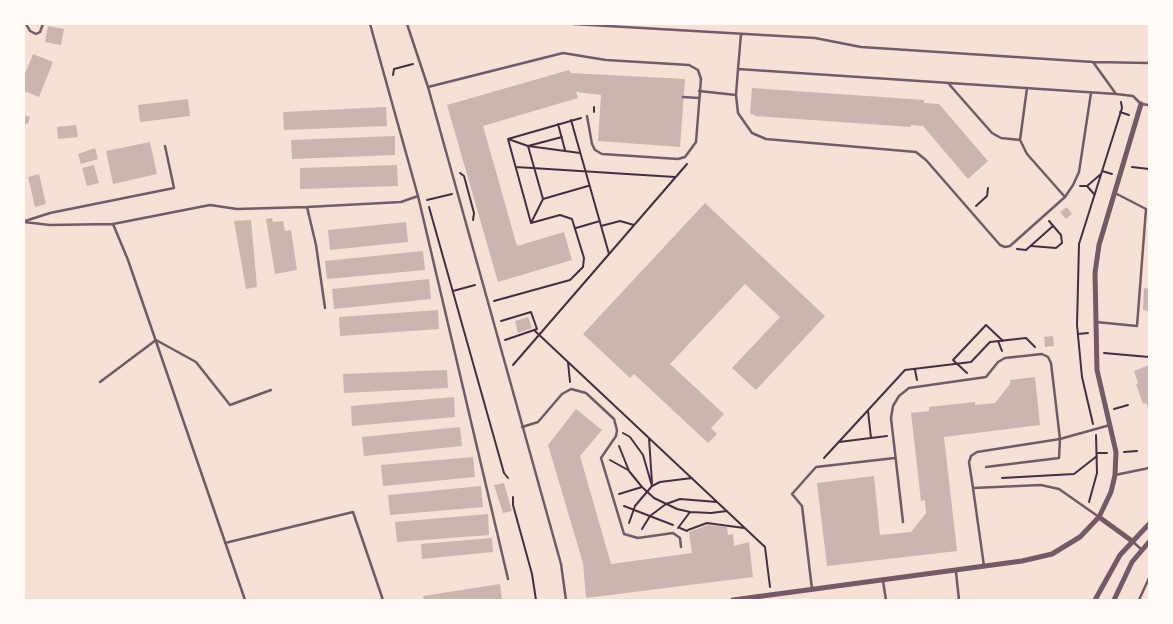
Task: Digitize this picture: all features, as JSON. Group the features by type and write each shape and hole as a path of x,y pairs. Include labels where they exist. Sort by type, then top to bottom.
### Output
{"street":[{"path":"734,600 985,568 1052,554 1080,537 1099,517 1111,492 1115,475 1116,452 1111,424 1100,385 1097,352 1095,273 1099,245 1141,104"},
{"path":"1099,517 1132,541"},
{"path":"1095,600 1106,578 1132,541 1149,524"},
{"path":"1114,600 1132,562 1149,542"}],"lane":[{"path":"26,24 30,31 36,34 40,32 42,24"},
{"path":"370,24 418,196 508,579"},
{"path":"407,24 428,87 507,372 560,564 566,600"},
{"path":"573,24 815,38 861,46 1092,62 1149,63"},
{"path":"741,34 736,95 738,113 752,133 766,138 916,152 926,160 1000,245 1010,246 1064,197 1073,186 1079,172 1091,93"},
{"path":"428,87 563,53 606,60 690,65 698,70 701,79 696,142 685,157 678,159 602,154 595,150 592,144 588,116"},
{"path":"1092,62 1116,94"},
{"path":"738,69 1116,94 1133,96 1141,104 1149,105"},
{"path":"948,83 992,133 1001,138 1020,140"},
{"path":"1027,88 1020,140 1027,154 1064,197"},
{"path":"699,91 736,95"},
{"path":"684,97 699,98"},
{"path":"24,222 50,213 174,188 165,146"},
{"path":"1096,322 1137,326 1146,209 1115,193"},
{"path":"24,222 50,226 113,224 210,205 237,209 307,207 401,202 418,196"},
{"path":"307,207 316,245 325,308"},
{"path":"113,224 156,340 245,600"},
{"path":"100,382 156,340"},
{"path":"156,340 196,362 230,405 271,390"},
{"path":"903,522 891,418 893,406 899,396 909,388 986,377 998,362 1005,358 1042,354 1048,357 1051,363 1061,454 1056,460 986,467"},
{"path":"522,427 538,422 562,394 571,389 586,393 614,419 617,430 616,436 601,458 624,534 638,538 674,533 680,538 681,548"},
{"path":"985,568 969,462 971,456 977,452 1060,439 1111,424"},
{"path":"812,590 802,506 792,494 816,468 896,458"},
{"path":"1115,475 1149,468"},
{"path":"973,488 1041,485 1059,489 1099,517"},
{"path":"224,543 352,512 383,600"},
{"path":"1132,541 1142,550"},
{"path":"956,572 959,600"},
{"path":"1139,600 1149,578"},
{"path":"883,581 886,600"}],"path":[{"path":"392,76 394,69 420,62"},
{"path":"508,139 594,114 594,107"},
{"path":"1120,112 1129,115"},
{"path":"571,120 609,254"},
{"path":"558,124 565,150"},
{"path":"528,146 562,136"},
{"path":"508,139 528,146 580,153"},
{"path":"508,139 531,223"},
{"path":"528,146 543,199 531,223"},
{"path":"507,372 691,159"},
{"path":"516,167 675,177"},
{"path":"1131,167 1149,169"},
{"path":"1073,186 1087,186 1101,172 1112,174"},
{"path":"543,199 590,185"},
{"path":"1087,186 1094,195"},
{"path":"971,211 987,196 988,188"},
{"path":"456,192 427,200 504,473 508,478"},
{"path":"487,303 570,280 584,263 576,228 572,219 567,215 531,223"},
{"path":"1031,246 1060,246 1063,239 1044,216"},
{"path":"576,228 600,221"},
{"path":"601,226 620,221 634,225"},
{"path":"1010,246 1015,249 1026,250 1053,226"},
{"path":"453,291 481,283"},
{"path":"493,324 531,312 537,330 535,331"},
{"path":"974,379 954,360 986,325 1003,340"},
{"path":"535,331 765,547 770,587"},
{"path":"498,342 535,331"},
{"path":"1078,334 1088,333"},
{"path":"998,341 1005,358"},
{"path":"1097,352 1149,357"},
{"path":"567,361 571,389"},
{"path":"915,369 918,387"},
{"path":"1114,409 1128,406"},
{"path":"868,411 871,438"},
{"path":"1091,414 1096,413"},
{"path":"617,430 630,437 643,455 652,486"},
{"path":"840,442 893,435"},
{"path":"616,436 629,471"},
{"path":"648,437 652,486"},
{"path":"1123,452 1136,451"},
{"path":"1000,478 1074,474 1097,454 1110,453"},
{"path":"601,458 620,464 629,471 646,491 666,504 690,512 711,514 727,511"},
{"path":"624,534 634,510 646,491 652,486 660,482 692,478"},
{"path":"612,496 642,487"},
{"path":"514,498 513,505 532,574 536,600"},
{"path":"638,538 650,516 666,504 680,499 718,503"},
{"path":"613,501 687,531"},
{"path":"674,533 690,512"},
{"path":"674,533 687,531 707,522 745,528"}],"building":[{"path":"48,26 64,29 61,45 45,42"},
{"path":"33,54 53,62 39,97 24,91 24,76"},
{"path":"569,70 571,73 685,79 680,147 598,141 601,95 576,92 578,98 483,126 517,246 564,232 572,260 498,282 447,105"},
{"path":"752,88 924,100 924,103 939,104 988,161 968,179 923,126 911,125 911,127 755,116 750,114"},
{"path":"188,99 190,116 140,122 138,105"},
{"path":"386,107 387,126 284,130 283,112"},
{"path":"24,115 30,117 28,124 24,123"},
{"path":"76,125 78,137 58,139 57,127"},
{"path":"395,136 395,155 292,159 291,140"},
{"path":"150,142 157,174 113,184 106,151"},
{"path":"95,148 98,159 81,164 78,154"},
{"path":"94,165 99,183 87,186 82,168"},
{"path":"397,165 398,186 300,189 300,168"},
{"path":"39,174 46,204 35,207 28,177"},
{"path":"705,203 825,316 756,390 732,368 780,317 745,284 670,364 724,414 711,428 717,434 708,443 634,374 630,378 583,334"},
{"path":"1067,207 1072,214 1066,219 1060,212"},
{"path":"272,218 273,222 283,221 285,231 291,230 297,270 275,274 266,219"},
{"path":"251,220 257,287 246,289 234,221"},
{"path":"406,222 408,242 330,250 328,230"},
{"path":"423,251 425,270 327,279 325,261"},
{"path":"429,279 431,299 334,309 332,289"},
{"path":"1144,288 1149,289 1149,311 1143,310"},
{"path":"438,310 439,329 340,336 339,317"},
{"path":"528,317 532,328 518,333 515,321"},
{"path":"1053,336 1054,346 1045,347 1044,337"},
{"path":"1149,365 1149,411 1146,403 1143,404 1134,371"},
{"path":"447,370 448,388 344,393 343,374"},
{"path":"1035,377 1040,425 944,437 957,551 827,566 817,483 874,476 880,535 911,532 926,513 925,500 921,501 911,413 929,411 929,407 975,402 975,405 995,403 1010,384 1010,380"},
{"path":"454,397 455,417 352,426 351,406"},
{"path":"576,409 602,430 580,456 611,564 692,553 689,532 708,525 727,527 728,535 733,534 734,546 749,542 753,577 586,598 583,563 548,445"},
{"path":"460,427 462,446 364,456 362,437"},
{"path":"473,457 475,477 383,486 381,465"},
{"path":"504,483 512,511 503,513 494,485"},
{"path":"481,486 483,507 390,515 388,495"},
{"path":"488,514 489,535 397,542 395,522"},
{"path":"492,538 493,552 422,559 421,544"},
{"path":"500,584 502,600 424,600 423,596"}]}
